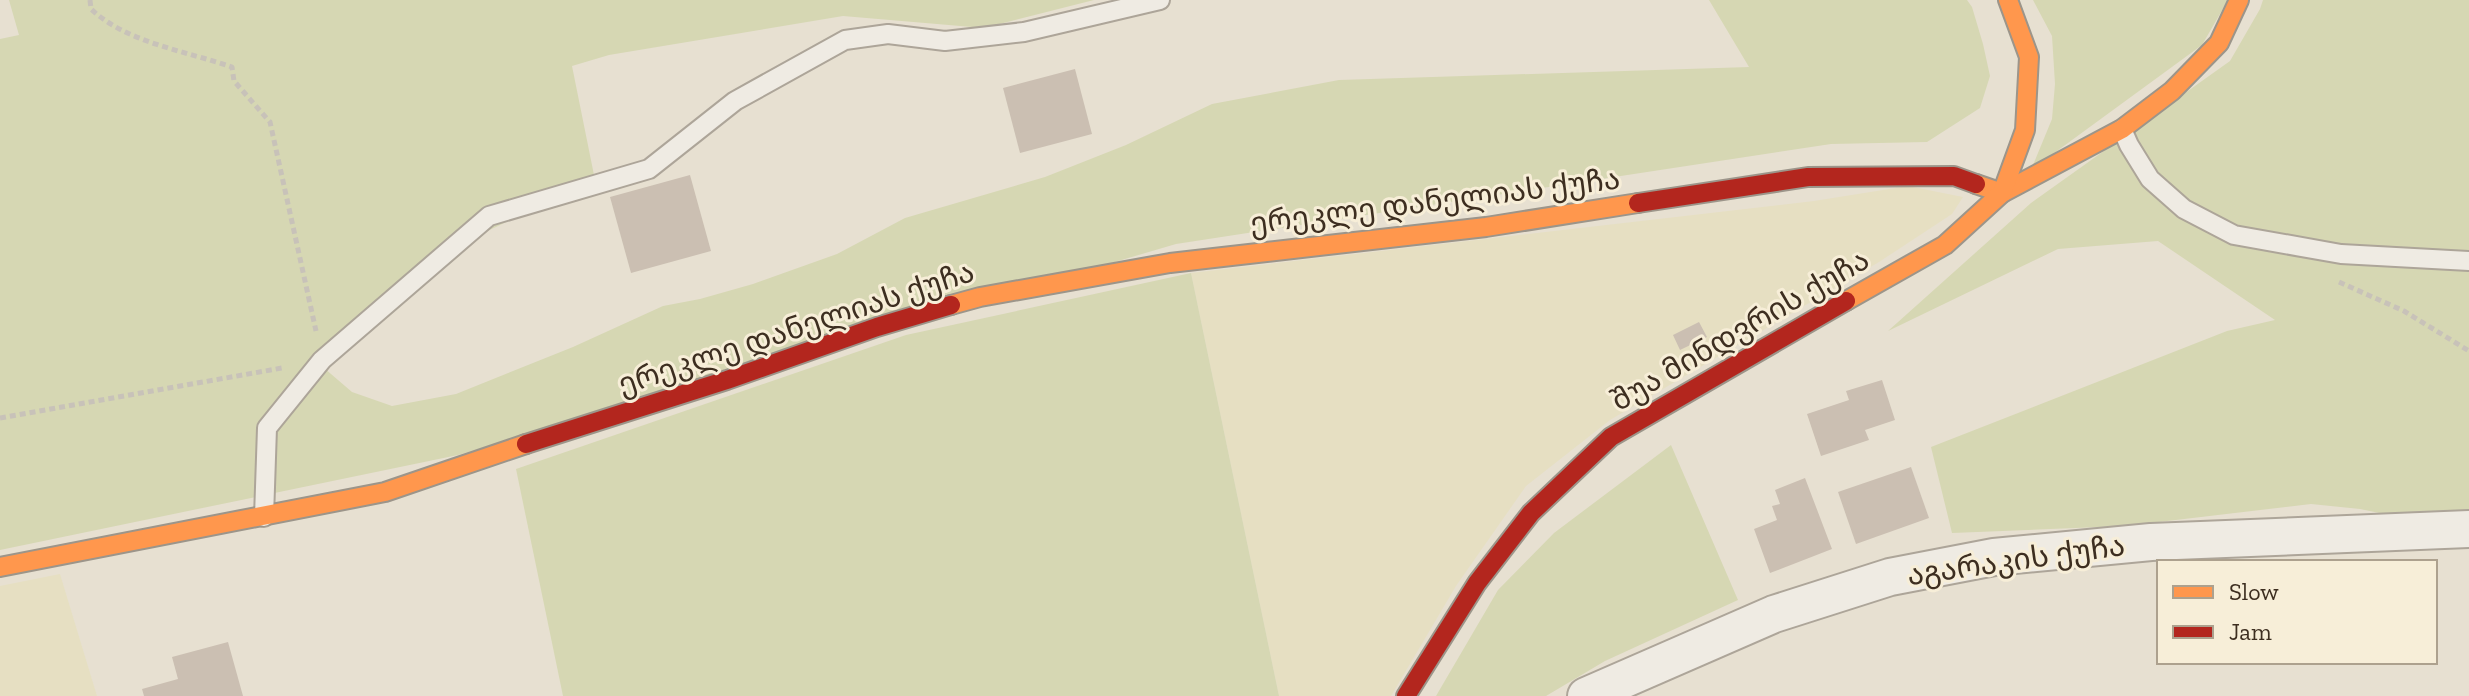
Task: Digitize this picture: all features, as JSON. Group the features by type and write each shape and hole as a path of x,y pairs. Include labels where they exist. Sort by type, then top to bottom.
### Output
{"street":[{"name":"შუა მინდვრის ქუჩა","path":"1406,696 1477,583 1531,513 1611,437 1945,245 2002,193 2025,130 2029,57 2008,0"},
{"path":"2002,193 2122,129 2172,91 2219,43 2239,0"},
{"name":"ერეკლე დანელიას ქუჩა","path":"0,567 385,492 557,433 727,380 877,327 995,294 1170,263 1486,227 1808,177 1954,176 2002,193"},
{"name":"აგარაკის ქუჩა","path":"1586,696 1774,614 1890,577 1964,562 2151,542 2469,529"}],"lane":[{"path":"264,517 267,428 322,360 489,216 649,169 735,101 845,40 888,34 945,41 1024,32 1160,0"},
{"path":"2122,129 2150,179 2184,209 2234,235 2341,254 2469,261"}],"path":[{"path":"0,418 322,360 270,122 234,81 232,67 153,42 104,21 91,9 90,0"},
{"path":"2333,279 2404,311 2469,351"}],"shaded area":[{"path":"1908,186 1963,197 1952,214 1879,262 1610,420 1526,486 1456,586 1391,696 1279,696 1191,273 1814,201"},
{"path":"60,574 97,696 0,696 0,586"}],"green space":[{"path":"9,0 1094,0 984,28 843,16 609,55 572,66 595,180 458,245 324,368 352,392 392,406 456,394 573,347 663,306 753,284 837,254 905,218 1045,177 1126,145 1212,104 1339,80 1749,67 1709,0 1967,0 1972,7 1990,76 1980,108 1927,142 1831,144 1176,244 458,455 0,550 0,39 19,35"},
{"path":"2033,0 2228,0 2202,45 2031,170 2052,119 2055,84 2052,36"},
{"path":"2263,0 2469,0 2469,515 2404,518 2311,504 2125,526 1952,533 1931,447 2227,331 2275,320 2158,241 2058,249 1888,331 2031,203 2230,61"},
{"path":"1191,273 1279,696 563,696 516,469 906,335"},
{"path":"1671,445 1738,600 1605,661 1546,696 1436,696 1498,590 1554,533"}],"building":[{"path":"1075,69 1092,134 1020,153 1003,88"},
{"path":"690,175 711,251 631,273 610,197"},
{"path":"1699,322 1707,337 1680,350 1673,335"},
{"path":"1882,380 1895,420 1865,430 1869,440 1821,456 1807,414 1849,400 1846,391"},
{"path":"1911,467 1929,518 1856,544 1838,492"},
{"path":"1805,478 1832,549 1770,573 1754,529 1777,520 1772,506 1780,504 1775,490"},
{"path":"228,642 243,696 144,696 142,689 178,679 172,657"}],"traffic: slow":[{"path":"1846,301 1945,245 2002,193 2025,130 2029,57 2008,0"},
{"path":"1976,184 2002,193 2122,129 2172,91 2219,43 2239,0"},
{"path":"951,305 1170,263 1486,227 1638,203"},
{"path":"0,567 385,492 526,444"}],"traffic: jam":[{"path":"1638,203 1808,177 1954,176 1976,184"},
{"path":"1406,696 1477,583 1531,513 1611,437 1846,301"},
{"path":"526,444 951,305"}]}
